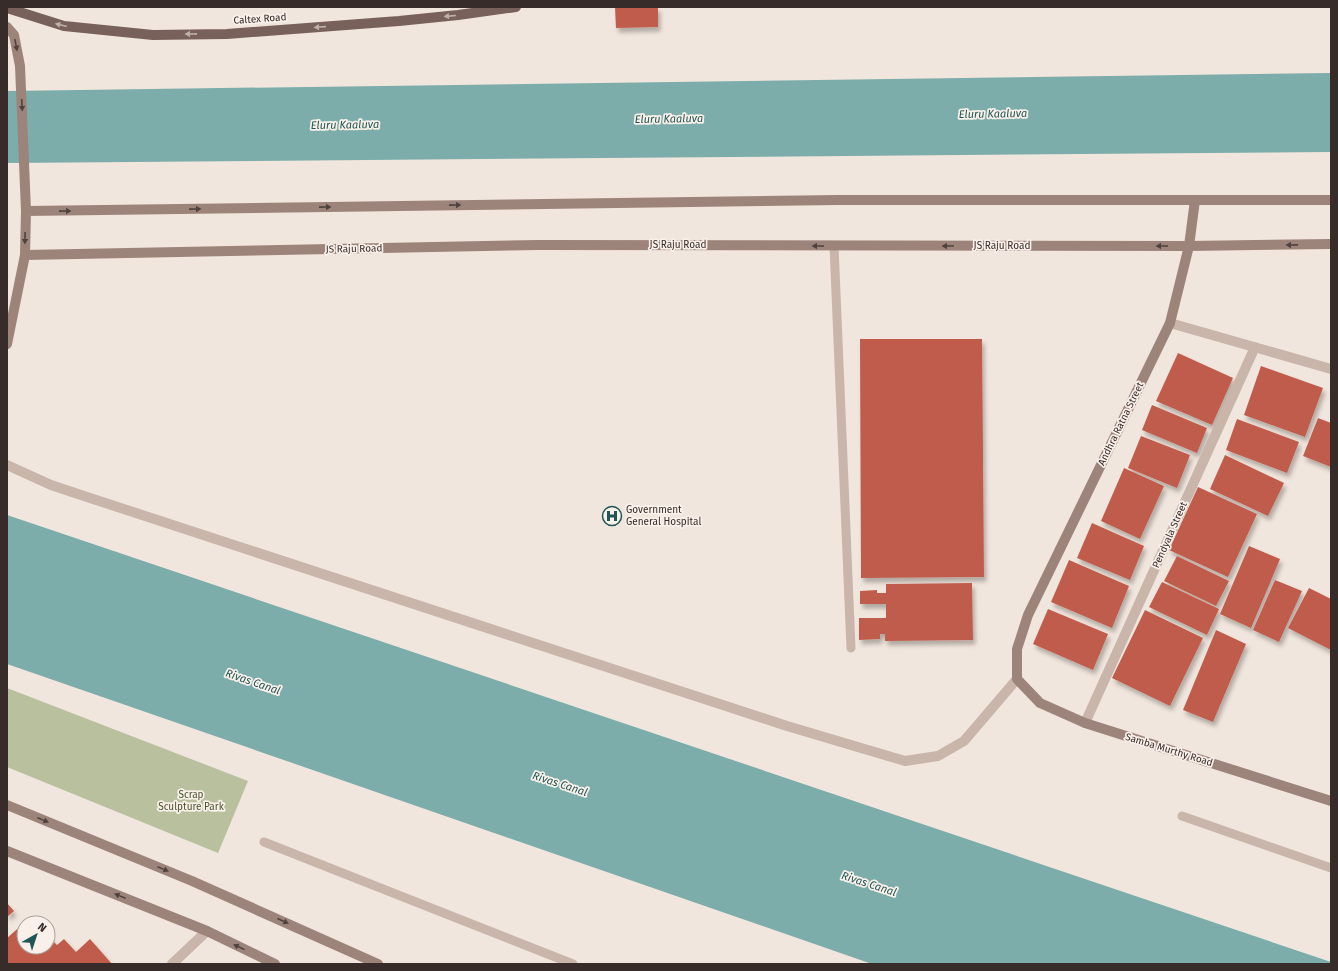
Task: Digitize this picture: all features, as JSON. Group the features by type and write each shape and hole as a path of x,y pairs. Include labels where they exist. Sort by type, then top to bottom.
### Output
{"main road":[{"name":"Caltex Road","path":"7,8 64,26 160,35 227,34 399,21 516,7"}],"street":[{"path":"7,27 14,35 20,66 26,185 25,255 7,344"},
{"path":"26,211 837,200 1331,200"},
{"name":"Andhra Ratna Street","path":"1017,679 1017,649 1028,616 1170,323 1189,246 1195,200"},
{"name":"JS Raju Road","path":"25,255 538,245 1189,246 1331,244"},
{"path":"1170,323 1331,369"},
{"name":"Pendyala Street","path":"1085,723 1255,347"},
{"path":"7,465 51,485 84,496 788,726 905,760 938,756 964,741 1017,679"},
{"name":"Samba Murthy Road","path":"1017,679 1040,703 1085,723 1331,801"},
{"path":"7,805 192,881 378,964"},
{"path":"7,851 207,931 274,964"},
{"path":"172,964 207,931"}],"lane":[{"path":"834,246 851,648"},
{"path":"1182,816 1331,868"},
{"path":"264,842 574,964"}],"green space":[{"name":"Scrap Sculpture Park","path":"7,688 248,781 218,853 7,767"}],"water":[{"name":"Eluru Kaaluva","path":"1331,73 1331,152 7,163 7,91"},
{"name":"Rivas Canal","path":"7,515 1331,962 1331,964 872,964 7,664"}],"building":[{"path":"615,7 658,7 658,27 616,28"},
{"path":"860,339 982,339 984,577 861,578"},
{"path":"1178,353 1233,378 1212,425 1156,401"},
{"path":"1261,366 1323,388 1305,437 1244,415"},
{"path":"1152,405 1207,428 1197,453 1142,430"},
{"path":"1318,418 1331,423 1331,467 1303,456"},
{"path":"1237,419 1299,442 1287,473 1226,450"},
{"path":"1141,436 1190,455 1177,488 1128,468"},
{"path":"1225,455 1284,483 1268,516 1210,489"},
{"path":"1124,468 1164,486 1140,539 1101,521"},
{"path":"1198,487 1257,514 1228,577 1169,550"},
{"path":"1092,523 1144,546 1130,580 1077,558"},
{"path":"1249,546 1280,559 1251,628 1220,614"},
{"path":"1177,556 1229,581 1216,606 1164,581"},
{"path":"1069,560 1129,586 1112,628 1051,602"},
{"path":"1275,580 1302,591 1279,642 1253,630"},
{"path":"1162,582 1219,609 1207,635 1149,607"},
{"path":"972,583 973,640 885,641 885,634 880,634 880,639 859,640 859,618 886,618 886,604 860,604 860,591 877,590 877,593 886,593 886,584"},
{"path":"1309,588 1331,599 1331,650 1288,628"},
{"path":"1048,609 1108,634 1093,670 1033,644"},
{"path":"1145,610 1203,638 1170,706 1112,678"},
{"path":"1216,630 1246,644 1213,722 1183,710"},
{"path":"7,903 14,911 7,917"},
{"path":"16,930 16,955 56,955 56,944 57,945 64,939 76,952 90,939 112,964 7,964 7,938"}],"place":[{"name":"Government General Hospital","path":"612,516"}]}
